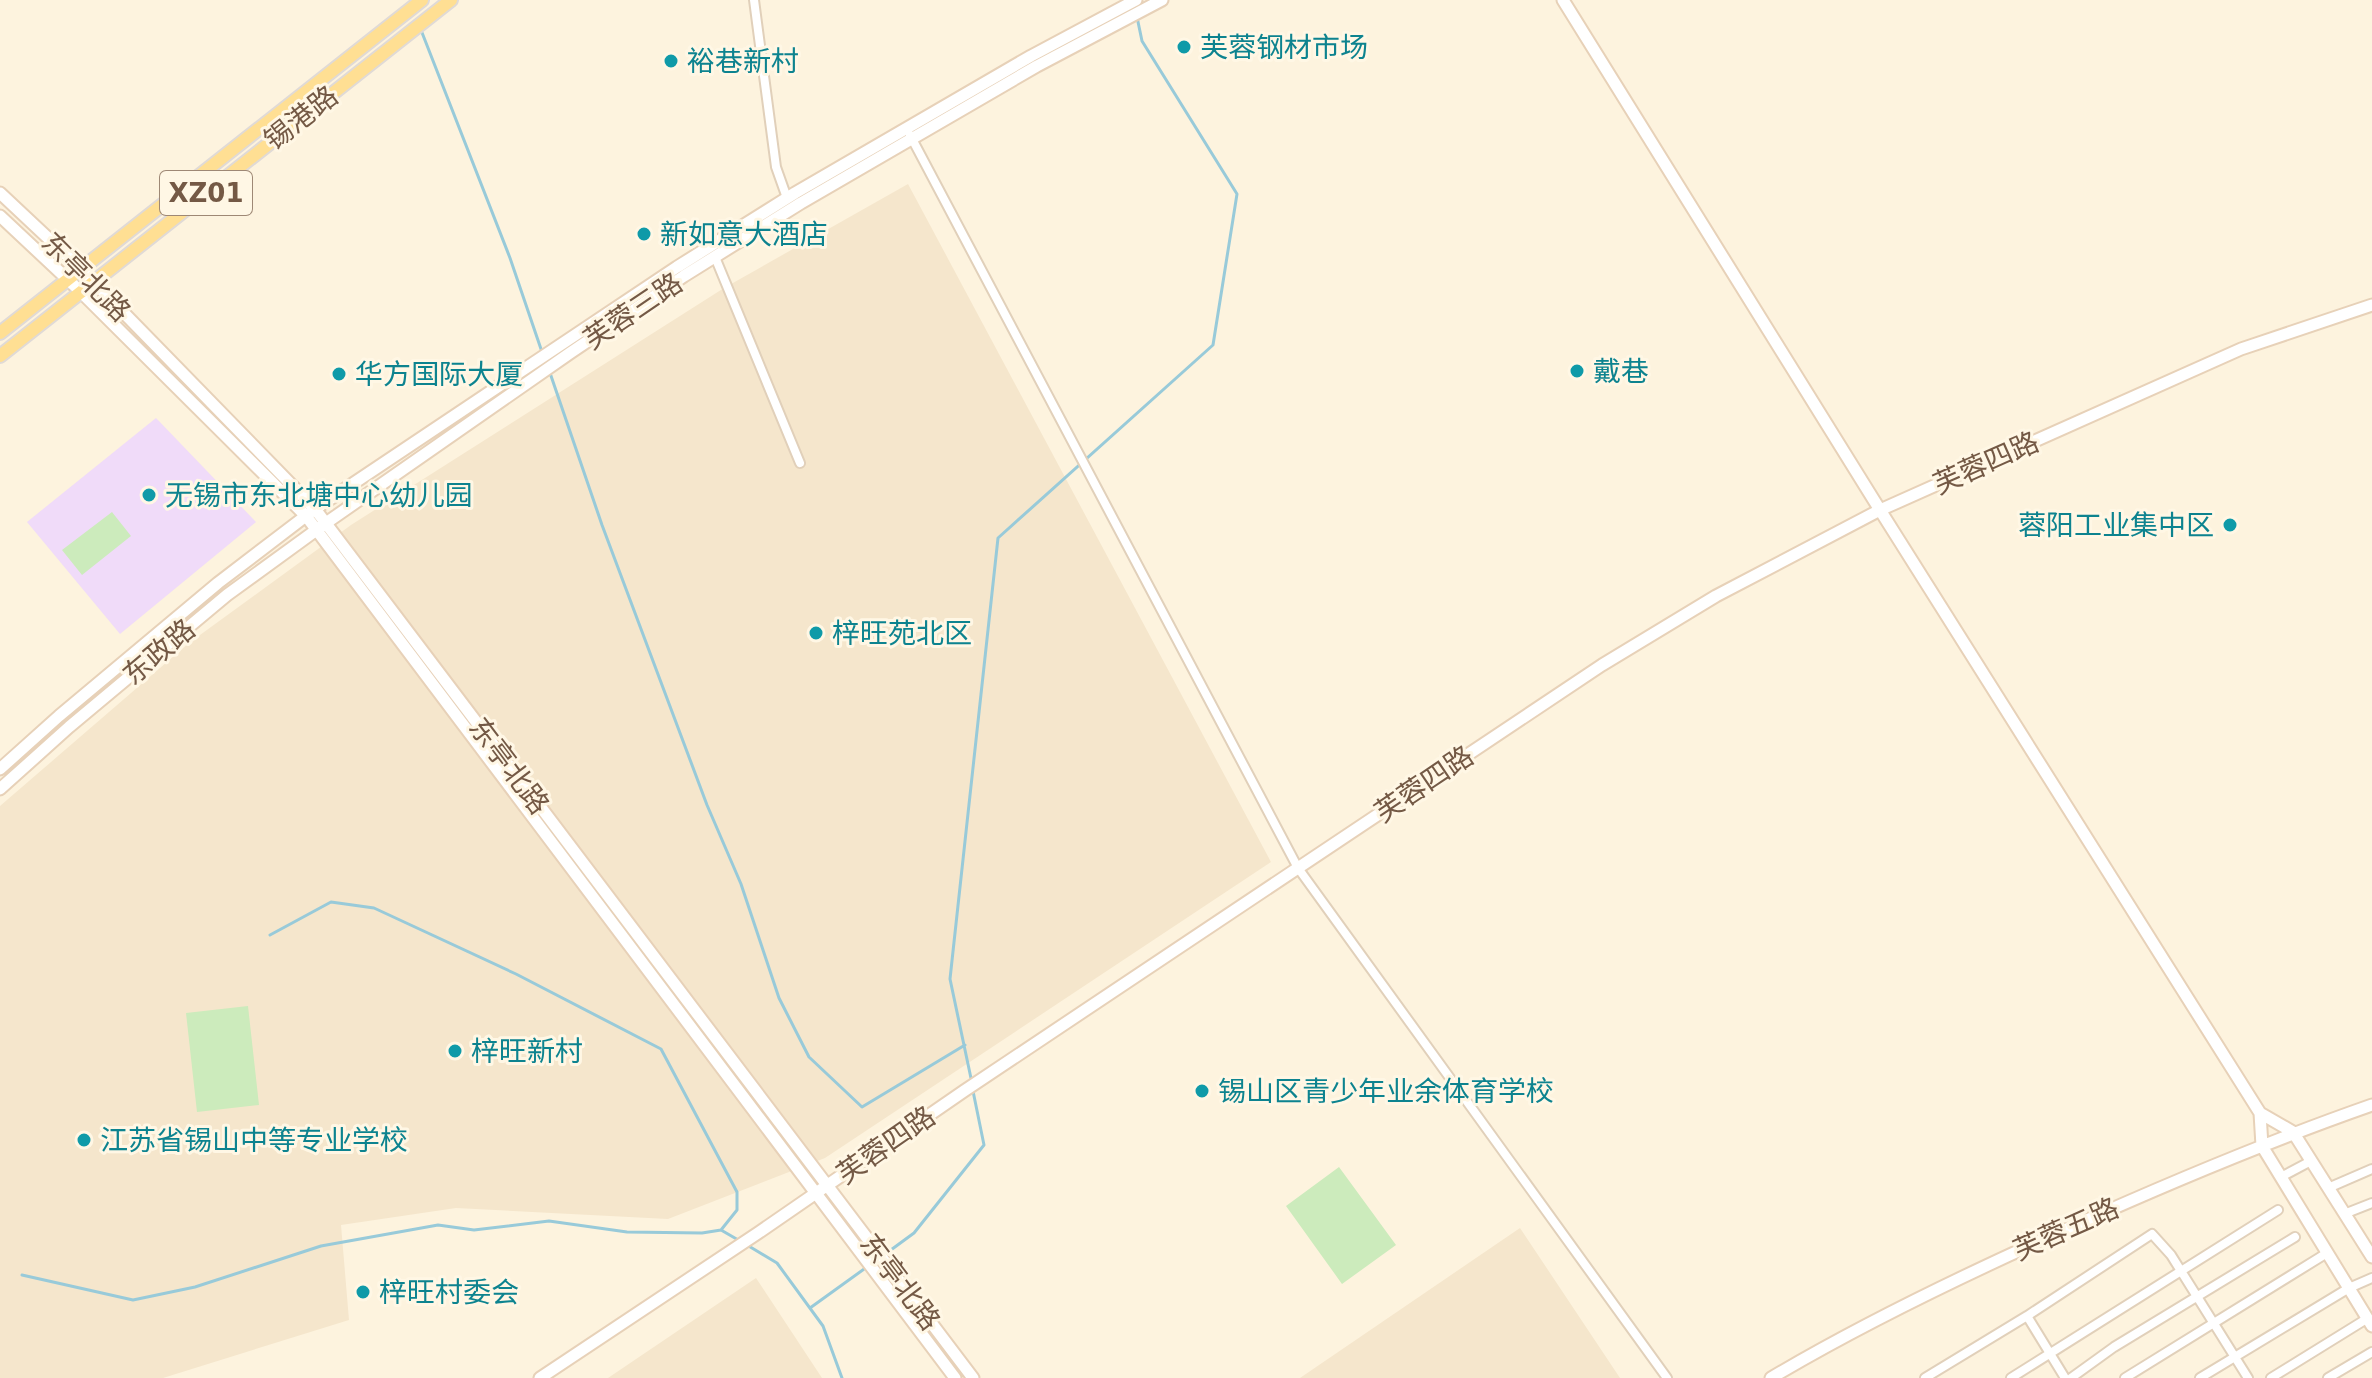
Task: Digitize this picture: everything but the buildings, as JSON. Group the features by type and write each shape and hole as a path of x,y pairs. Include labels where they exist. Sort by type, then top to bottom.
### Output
{"main road":[{"name":"锡港路","path":"0,333 422,0"},
{"name":"锡港路","path":"0,356 451,0"},
{"name":"芙蓉三路","path":"1115,18 1136,0"},
{"name":"芙蓉三路","path":"310,512 519,372 567,348 715,257 1031,56 1161,0"},
{"path":"1563,0 2260,1113 2293,1132 2344,1214 2366,1238 2372,1257"},
{"name":"芙蓉三路","path":"321,527 527,385 567,348 677,267 787,198 909,133"},
{"name":"东亭北路","path":"0,193 80,268 310,512 867,1248 889,1266 973,1378"},
{"name":"东亭北路","path":"0,216 310,512"},
{"name":"芙蓉四路","path":"540,1378 1602,665 1716,596 1880,510 2241,349 2372,305"},
{"name":"东政路","path":"0,769 218,583 310,512"},
{"name":"东政路","path":"0,789 227,595 321,527"},
{"name":"芙蓉五路","path":"1771,1378 1975,1270 2293,1132 2372,1105"},
{"path":"2260,1113 2262,1146 2370,1322"},
{"name":"东亭北路","path":"867,1248 877,1275 955,1378"}],"street":[{"path":"754,0 776,167 787,198"},
{"path":"909,133 1298,868 1667,1378"},
{"path":"715,257 800,463"},
{"path":"2281,1177 2311,1161"},
{"path":"2328,1188 2372,1169"},
{"path":"2344,1214 2372,1203"},
{"path":"2011,1378 2278,1210"},
{"path":"1925,1378 2152,1234 2171,1255 2248,1378"},
{"path":"2027,1316 2068,1378 2295,1237"},
{"path":"2125,1378 2327,1253"},
{"path":"2200,1378 2349,1288 2372,1278"},
{"path":"2271,1378 2370,1322"},
{"path":"2328,1378 2372,1352"}],"shaded area":[{"path":"908,184 1271,862 825,1158 668,1219 456,1208 341,1225 349,1320 163,1378 0,1378 0,806 189,643 351,525 724,288"},
{"path":"156,418 256,522 120,634 27,522"},
{"path":"1520,1228 1620,1378 1300,1378"},
{"path":"756,1278 822,1378 608,1378"}],"green space":[{"path":"112,512 131,536 82,575 62,550"},
{"path":"248,1006 259,1105 197,1112 186,1013"},
{"path":"1339,1167 1396,1245 1342,1284 1286,1206"}],"waterway":[{"path":"972,1083 950,979 998,538 1213,345 1237,194 1142,41 1137,17"},
{"path":"421,30 510,258 542,352"},
{"path":"549,370 602,525 707,805 741,884 779,998 809,1057 862,1107 965,1045"},
{"path":"270,935 331,902 374,908 516,974 661,1049 737,1192 737,1210 721,1230 740,1241"},
{"path":"884,1255 914,1233 984,1145 973,1091"},
{"path":"22,1275 133,1300 195,1287 321,1246 438,1225 474,1230 549,1221 627,1232 702,1233 721,1230"},
{"path":"747,1245 777,1263 823,1326 842,1378"},
{"path":"810,1308 878,1259"}],"place":[{"name":"芙蓉钢材市场","path":"1184,47"},
{"name":"裕巷新村","path":"671,61"},
{"name":"新如意大酒店","path":"644,234"},
{"name":"戴巷","path":"1577,371"},
{"name":"华方国际大厦","path":"339,374"},
{"name":"无锡市东北塘中心幼儿园","path":"149,495"},
{"name":"蓉阳工业集中区","path":"2230,525"},
{"name":"梓旺苑北区","path":"816,633"},
{"name":"梓旺新村","path":"455,1051"},
{"name":"锡山区青少年业余体育学校","path":"1202,1091"},
{"name":"江苏省锡山中等专业学校","path":"84,1140"},
{"name":"梓旺村委会","path":"363,1292"}]}
